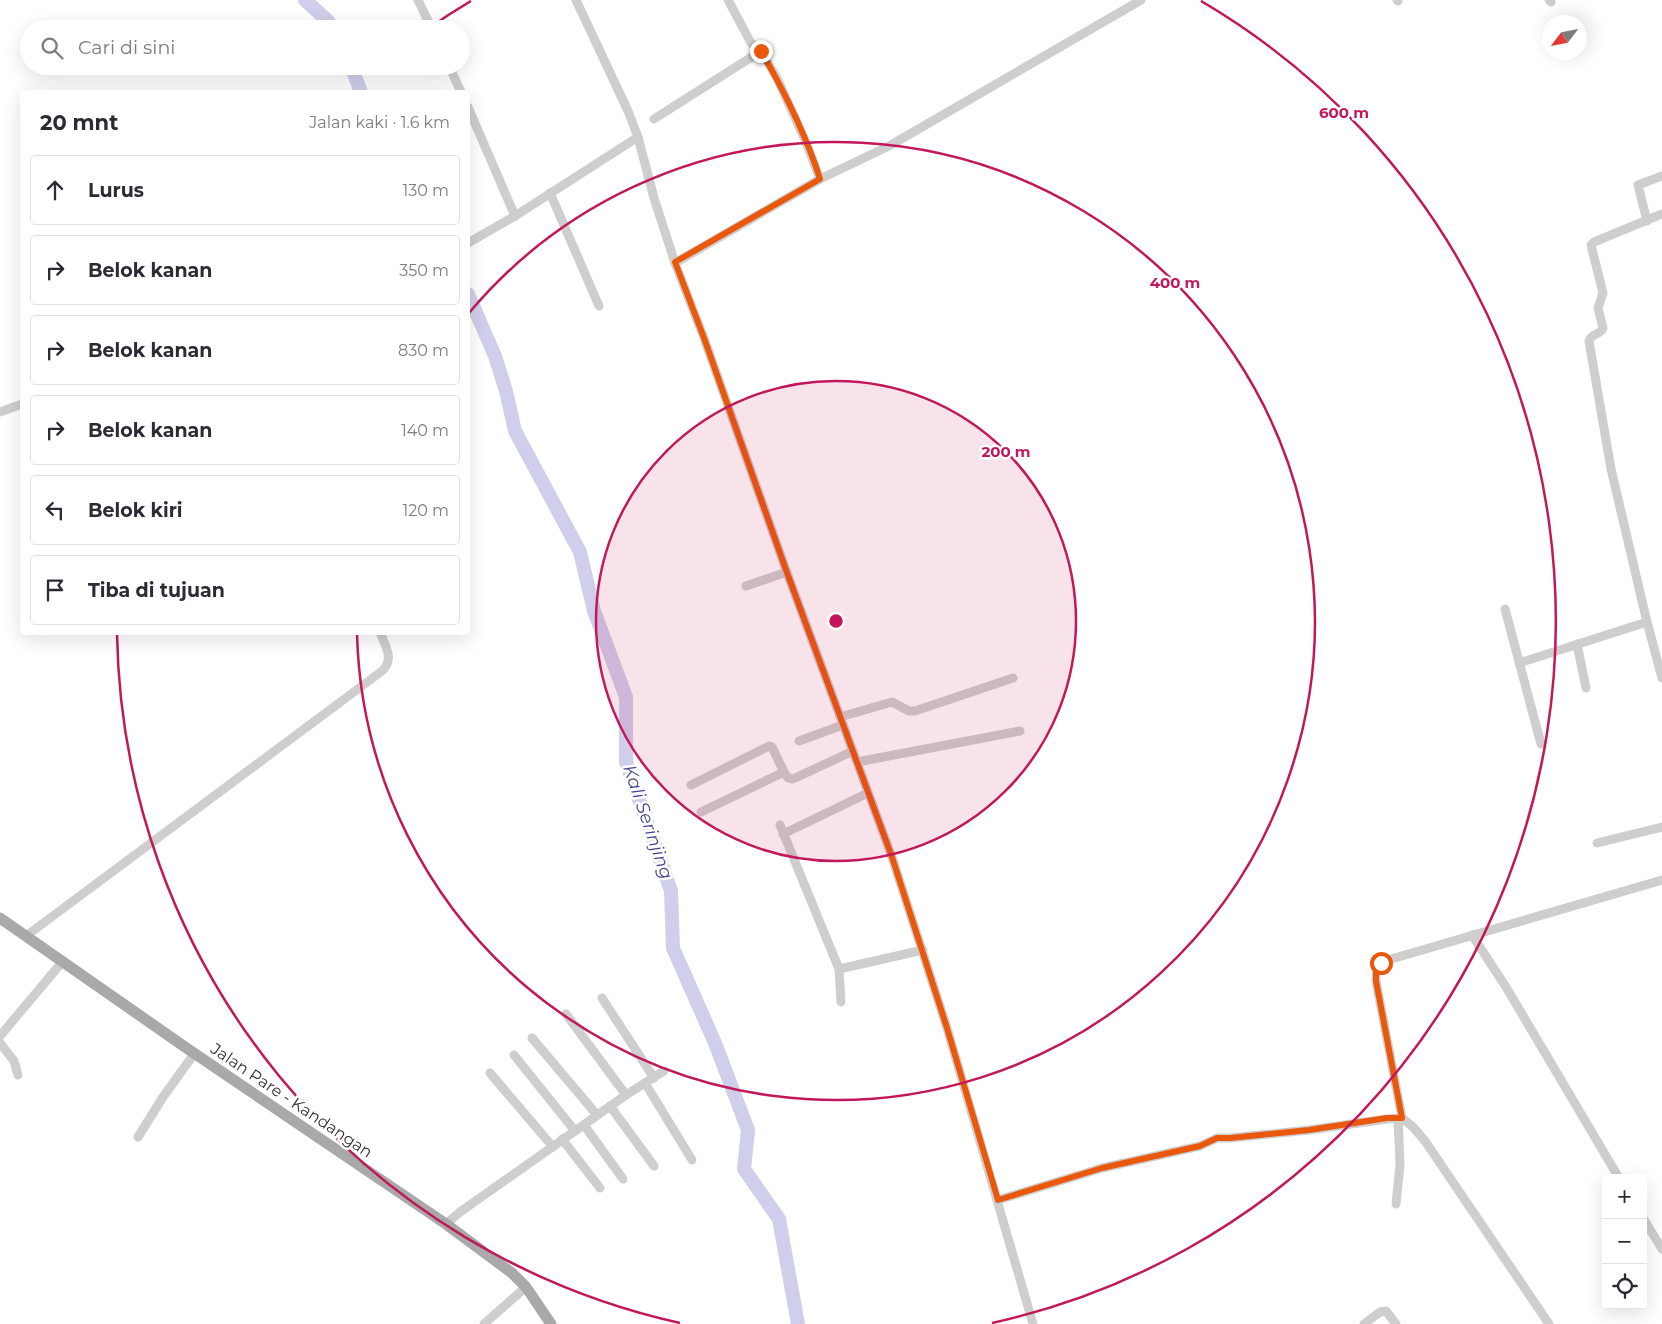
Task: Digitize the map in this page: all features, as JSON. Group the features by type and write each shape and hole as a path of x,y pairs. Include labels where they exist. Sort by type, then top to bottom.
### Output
{"main road":[{"name":"Jalan Pare - Kandangan","path":"0,918 194,1054 446,1224 512,1273 526,1287 551,1324"}],"street":[{"path":"418,0 428,20"},
{"path":"576,0 628,111 638,137 654,198 675,262 892,857 998,1200 1033,1324"},
{"path":"728,0 751,43 761,51 785,96 806,140 820,179"},
{"path":"675,262 820,179 891,145 1141,0"},
{"path":"654,119 761,51"},
{"path":"454,75 460,90"},
{"path":"470,112 515,216"},
{"path":"470,242 515,216 638,137"},
{"path":"1647,220 1638,185 1662,176"},
{"path":"550,193 599,306"},
{"path":"1662,214 1594,242 1591,245 1603,293 1598,308 1603,330 1591,336 1589,341 1612,469 1647,622 1662,678"},
{"path":"0,412 20,405"},
{"path":"746,586 787,572"},
{"path":"1505,609 1541,744"},
{"path":"1519,663 1647,622"},
{"path":"26,936 382,671 389,662 390,656 381,635"},
{"path":"1577,644 1586,688"},
{"path":"798,741 842,721 892,702 909,711 1013,678"},
{"path":"856,762 1020,731"},
{"path":"691,785 769,746 772,747 788,778 793,779 853,751"},
{"path":"701,812 784,772"},
{"path":"841,1002 839,969 781,829 868,793"},
{"path":"1597,843 1662,827"},
{"path":"1396,1204 1400,1165 1400,1118 1378,991 1376,969 1381,963 1388,960 1662,880"},
{"path":"1472,935 1506,988 1617,1174"},
{"path":"839,969 922,950"},
{"path":"0,1036 63,962"},
{"path":"602,998 654,1078"},
{"path":"566,1014 626,1095"},
{"path":"532,1038 596,1115"},
{"path":"0,1043 14,1061 18,1074"},
{"path":"138,1138 163,1097 194,1054"},
{"path":"514,1055 575,1131"},
{"path":"446,1224 562,1139 664,1070"},
{"path":"490,1073 553,1147"},
{"path":"644,1083 692,1160"},
{"path":"610,1106 654,1166"},
{"path":"998,1200 1102,1168 1200,1146 1217,1138 1299,1131 1400,1118 1413,1127 1425,1141 1549,1324"},
{"path":"584,1125 624,1179"},
{"path":"562,1139 600,1188"},
{"path":"1644,1219 1662,1249"},
{"path":"484,1324 526,1287"},
{"path":"1364,1324 1380,1312 1386,1311 1396,1324"}],"waterway":[{"name":"Kali Serinjing","path":"305,0 327,20"},
{"name":"Kali Serinjing","path":"354,75 360,90"},
{"name":"Kali Serinjing","path":"470,299 495,356 506,391 515,431 580,552 594,611 626,697 626,762 671,891 673,948 715,1043 748,1130 744,1169 779,1219 798,1324"}],"route":[{"path":"761,51 777,78 806,140 820,179 675,262 892,857 947,1028 998,1200 1102,1168 1200,1146 1217,1138 1309,1130 1387,1118 1402,1118 1376,981 1376,969 1381,963"}]}
